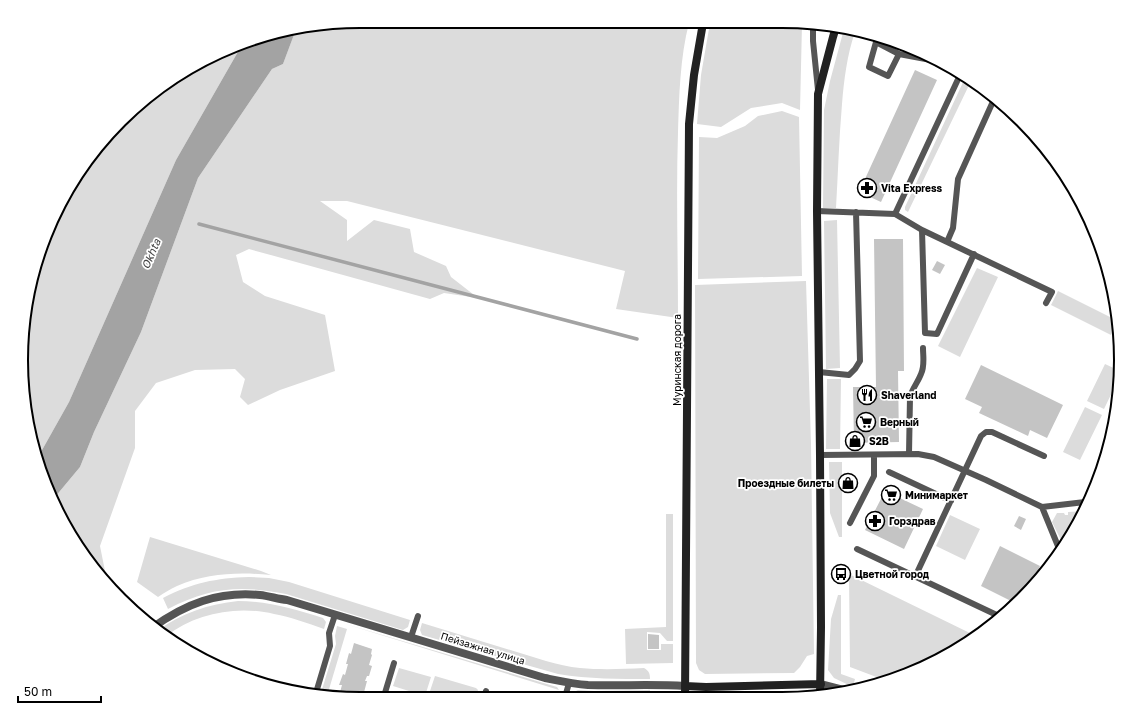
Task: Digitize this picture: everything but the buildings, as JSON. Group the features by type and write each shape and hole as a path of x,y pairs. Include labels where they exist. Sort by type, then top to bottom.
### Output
{"street":[{"name":"Муринская дорога","path":"685,692 689,124 694,75 702,28"},
{"path":"821,689 817,211 818,94 834,32"},
{"name":"Пейзажная улица","path":"159,624 188,606 208,599 229,595 260,595 287,600 546,678 569,683 588,685 655,684 685,686 821,684"},
{"path":"821,684 835,688"}],"lane":[{"path":"813,30 818,94"},
{"path":"876,42 869,67 888,76 899,54"},
{"path":"884,44 899,54 918,57"},
{"path":"895,214 958,79"},
{"path":"947,242 953,228 958,179 992,103"},
{"path":"817,211 895,214 922,230 1052,292 1046,303"},
{"path":"819,372 849,375 860,361 856,212"},
{"path":"922,230 925,333 937,334 974,254"},
{"path":"909,454 910,398 911,392 922,373 923,348"},
{"path":"915,577 981,436 986,432 992,432 1044,456"},
{"path":"820,455 918,454 934,458 965,471 1042,507 1082,502"},
{"path":"850,523 874,476 874,455"},
{"path":"889,472 951,501"},
{"path":"1042,507 1057,545"},
{"path":"857,549 995,614"},
{"path":"317,689 330,646 329,632 335,615"},
{"path":"411,637 418,616"},
{"path":"385,692 394,663"},
{"path":"566,692 569,683"}],"shaded area":[{"path":"688,28 680,77 679,105 677,178 678,318 616,309 625,271 347,201 320,201 347,220 347,241 374,220 410,229 414,252 446,266 451,277 478,298 444,293 430,299 249,249 236,255 243,282 265,296 325,315 335,371 280,390 248,405 240,397 245,379 235,369 195,370 156,383 135,411 135,448 100,546 104,572 72,526 57,495 80,467 94,432 141,332 198,178 272,69 283,64 294,34 338,29"},
{"path":"709,28 802,29 800,110 782,103 751,108 721,127 697,124 701,75"},
{"path":"843,33 854,36 848,59 844,86 836,208 823,208 824,110"},
{"path":"238,51 176,160 69,402 41,452 34,425 31,403 28,360 29,338 34,295 39,274 53,233 62,213 84,176 110,141 141,110 194,72"},
{"path":"963,82 969,86 908,212 905,210 905,207"},
{"path":"782,111 799,117 802,276 698,279 699,137 717,138 745,126 758,116"},
{"path":"837,220 840,368 826,369 824,221"},
{"path":"977,268 998,277 960,357 938,346"},
{"path":"806,281 811,444 814,654 807,656 794,673 705,674 699,670 696,663 695,285"},
{"path":"1058,291 1111,318 1112,332 1111,335 1051,305"},
{"path":"1105,364 1114,368 1112,392 1104,409 1087,401"},
{"path":"827,379 841,379 840,449 826,449"},
{"path":"1085,407 1102,415 1080,460 1063,452"},
{"path":"829,462 842,462 842,537 839,537 830,513"},
{"path":"1078,511 1061,540 1052,522 1057,513 1064,513 1065,515 1068,515 1068,512"},
{"path":"666,514 673,514 673,641 667,641 660,633 647,632 647,650 661,650 661,644 673,644 673,663 626,664 625,629 666,627"},
{"path":"950,515 980,529 965,560 936,546"},
{"path":"150,537 271,575 223,574 200,578 177,586 158,597 137,582"},
{"path":"849,574 970,633 948,648 929,658 878,678 850,667"},
{"path":"249,577 269,578 289,582 410,620 408,627 403,630 286,594 254,589 212,592 198,596 168,609 163,598 204,582"},
{"path":"838,595 841,595 841,674 855,679 854,684 850,685 834,678 828,670 831,619"},
{"path":"249,601 281,606 323,618 326,622 324,629 293,618 260,611 246,610 217,613 190,622 171,633 163,627 196,610 227,602"},
{"path":"342,623 557,687 559,690"},
{"path":"422,623 567,666 596,669 644,668 649,672 650,679 593,678 558,674 422,635 420,630"},
{"path":"337,626 347,629 329,690 322,689 336,644 335,636"},
{"path":"399,668 431,677 426,692 412,692 393,686"},
{"path":"435,676 476,688 478,690 477,692 430,692"},
{"path":"578,690 650,690 650,692 574,692"}],"water":[{"name":"Okhta","path":"294,34 283,64 272,69 198,178 141,332 94,432 80,467 57,495 41,452 69,402 176,160 238,51 274,39"}],"waterway":[{"path":"199,224 637,339"}],"place":[{"name":"Vita Express","path":"867,188"},
{"name":"Shaverland","path":"867,395"},
{"name":"Верный","path":"866,422"},
{"name":"S2B","path":"855,441"},
{"name":"Проездные билеты","path":"848,483"},
{"name":"Минимаркет","path":"891,495"},
{"name":"Горздрав","path":"875,521"},
{"name":"Цветной город","path":"841,574"}]}
